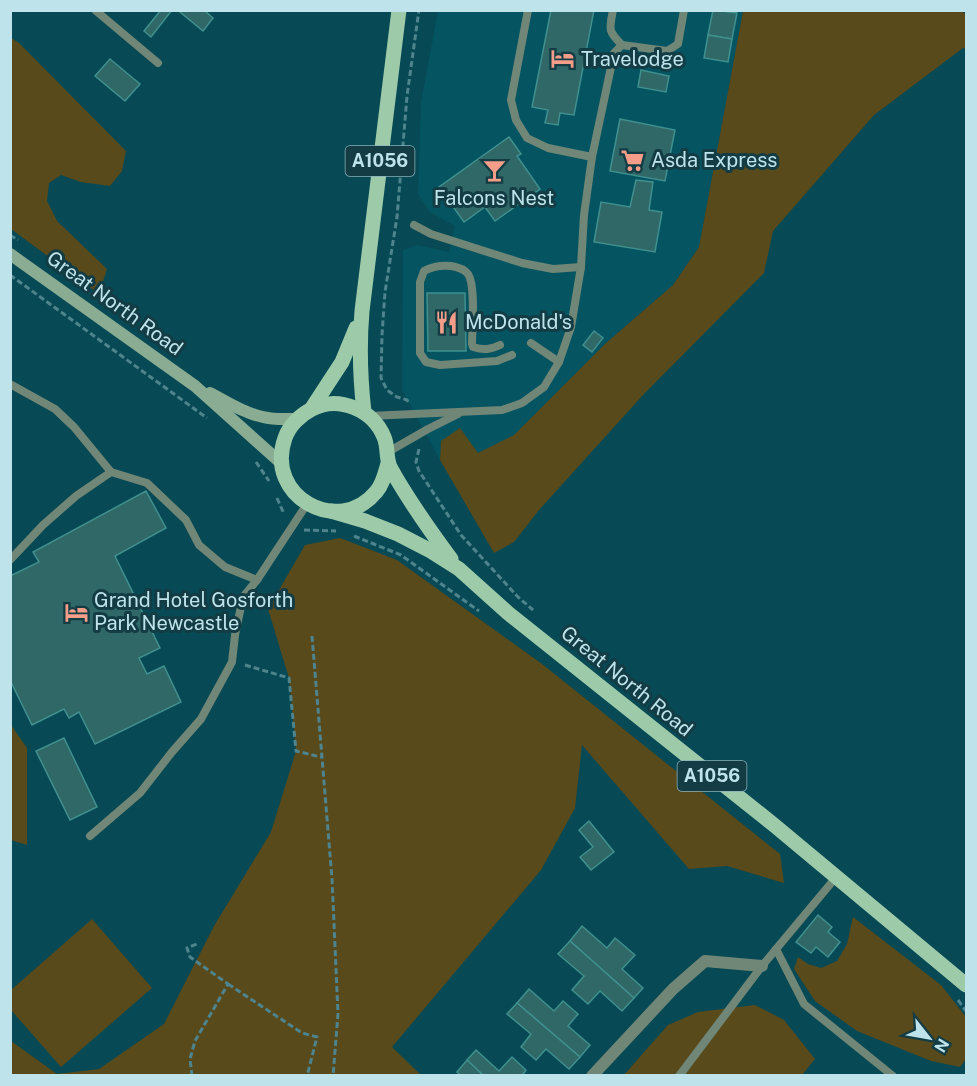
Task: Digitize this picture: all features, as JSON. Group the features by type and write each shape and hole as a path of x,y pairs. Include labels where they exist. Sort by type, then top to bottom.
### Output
{"main road":[{"name":"A1056","path":"366,414 360,376 359,345 399,10"},
{"name":"Great North Road","path":"10,254 195,386 281,463"},
{"name":"A1056","path":"312,408 342,362 362,311"},
{"name":"Great North Road","path":"195,386 244,411 262,417 297,419"},
{"path":"325,404 351,406 366,414 379,426 385,439 388,458 384,479 375,493 363,504 348,510 319,509 297,497 289,487 281,463 282,447 287,432 297,419 312,408 325,404"},
{"name":"A1056","path":"388,458 409,500 459,568"},
{"name":"A1056","path":"331,511 398,534 459,568"},
{"name":"Great North Road","path":"459,568 508,613 837,876 962,987"}],"street":[{"path":"592,1076 673,989 705,961 762,966"}],"lane":[{"path":"95,10 158,63"},
{"path":"528,10 511,100 516,120 527,138 548,148 592,157"},
{"path":"613,10 609,26 613,36 622,45 667,51 678,44 684,10"},
{"path":"366,414 413,415 502,410 522,403 544,387 559,362 571,327 581,267 584,215 592,157 614,53 622,45"},
{"path":"414,225 431,234 522,263 553,269 581,267"},
{"path":"500,345 492,349 473,347 472,285 468,274 463,269 438,265 424,271 420,282 420,353 426,362 440,365 497,361 512,355"},
{"path":"531,343 559,362"},
{"path":"10,384 55,409 74,427 111,472 147,483 186,520 199,544 225,567 256,580"},
{"path":"388,458 428,429 461,413"},
{"path":"10,560 43,525 76,496 111,472"},
{"path":"90,836 140,793 201,719 232,662 243,597 307,504"},
{"path":"679,1076 762,966 837,876"},
{"path":"776,949 804,1004 893,1076"}],"path":[{"path":"413,415 407,400 387,390 381,378 385,292 397,217 407,96 419,10"},
{"path":"10,235 20,242"},
{"path":"10,275 209,420"},
{"path":"428,429 433,438 419,449 416,462 419,471 461,535 518,597 533,610"},
{"path":"253,458 272,487"},
{"path":"277,498 291,530 340,531"},
{"path":"350,535 401,555 478,611"},
{"path":"312,636 332,879 338,1014 333,1076"},
{"path":"232,662 289,678 296,751 321,757"},
{"path":"197,944 187,948 190,957 302,1033 317,1037 307,1076"},
{"path":"192,1076 190,1059 195,1041 228,984"},
{"path":"962,987 966,1011"}],"shaded area":[{"path":"958,10 966,14 966,49 963,48 874,115 773,231 764,273 643,395 539,510 514,542 494,553 440,460 441,441 460,428 478,453 514,435 606,343 673,285 699,247 743,11"},
{"path":"438,11 743,11 699,247 673,285 606,343 514,436 478,453 441,441 440,460 402,390 403,250 417,245 449,252 455,226 430,212 418,194 421,102"},
{"path":"11,38 19,43 126,151 122,171 110,186 81,182 61,175 49,183 47,201 57,221 107,269 99,294 11,229"},
{"path":"340,538 397,560 542,664 780,854 784,883 727,866 689,869 582,745 575,808 541,870 392,1047 421,1075 11,1075 11,1041 57,1074 99,1069 164,1024 214,926 271,832 296,751 289,678 268,609 305,545"},
{"path":"11,725 27,748 27,845 11,840"},
{"path":"853,917 941,985 966,1017 966,1059 960,1067 931,1061 857,1031 815,1001 794,969 798,957 808,964 821,968 837,961 847,944"},
{"path":"92,919 152,988 61,1067 11,1010 11,990"},
{"path":"755,1005 784,1020 815,1059 802,1075 623,1076 668,1025 698,1012"}],"building":[{"path":"161,10 172,10 151,37 144,31"},
{"path":"181,10 204,10 213,18 203,31 180,12"},
{"name":"Travelodge","path":"551,10 594,10 574,115 560,113 558,125 545,123 548,110 532,107"},
{"path":"713,10 737,13 732,39 708,35"},
{"path":"708,35 732,39 728,62 704,58"},
{"path":"110,59 140,84 125,101 95,76"},
{"path":"641,70 669,76 666,92 638,87"},
{"path":"620,119 675,130 665,181 610,171"},
{"name":"Falcons Nest","path":"509,137 521,154 517,156 540,189 495,221 485,207 464,222 439,187"},
{"name":"Asda Express","path":"636,180 653,182 649,210 662,212 655,252 594,242 601,202 630,207"},
{"name":"McDonald's","path":"427,293 465,293 466,351 428,351"},
{"path":"594,331 603,338 592,352 583,345"},
{"name":"Grand Hotel Gosforth Park Newcastle","path":"146,491 166,528 115,556 160,648 139,658 147,674 164,666 181,702 95,744 79,712 69,718 64,709 32,725 10,680 10,576 39,562 33,552"},
{"path":"64,738 97,807 70,820 36,751"},
{"path":"589,821 614,852 591,870 580,857 593,847 579,830"},
{"path":"818,915 832,927 828,932 840,942 828,957 816,947 811,953 796,942"},
{"path":"582,926 607,948 615,938 635,955 622,969 643,988 634,998 570,941"},
{"path":"570,941 634,998 622,1011 600,991 588,1004 572,990 584,976 558,954"},
{"path":"529,989 554,1011 563,1001 578,1014 568,1026 590,1045 580,1057 517,1003"},
{"path":"517,1003 580,1057 569,1069 546,1049 536,1060 521,1047 531,1034 507,1014"},
{"path":"476,1050 499,1071 512,1057 526,1070 522,1076 484,1076 467,1060"},
{"path":"467,1060 484,1076 461,1076 457,1072"}],"place":[{"name":"Travelodge","path":"563,59"},
{"name":"Asda Express","path":"633,160"},
{"name":"Falcons Nest","path":"494,171"},
{"name":"McDonald's","path":"447,322"},
{"name":"Grand Hotel Gosforth Park Newcastle","path":"76,612"}]}
